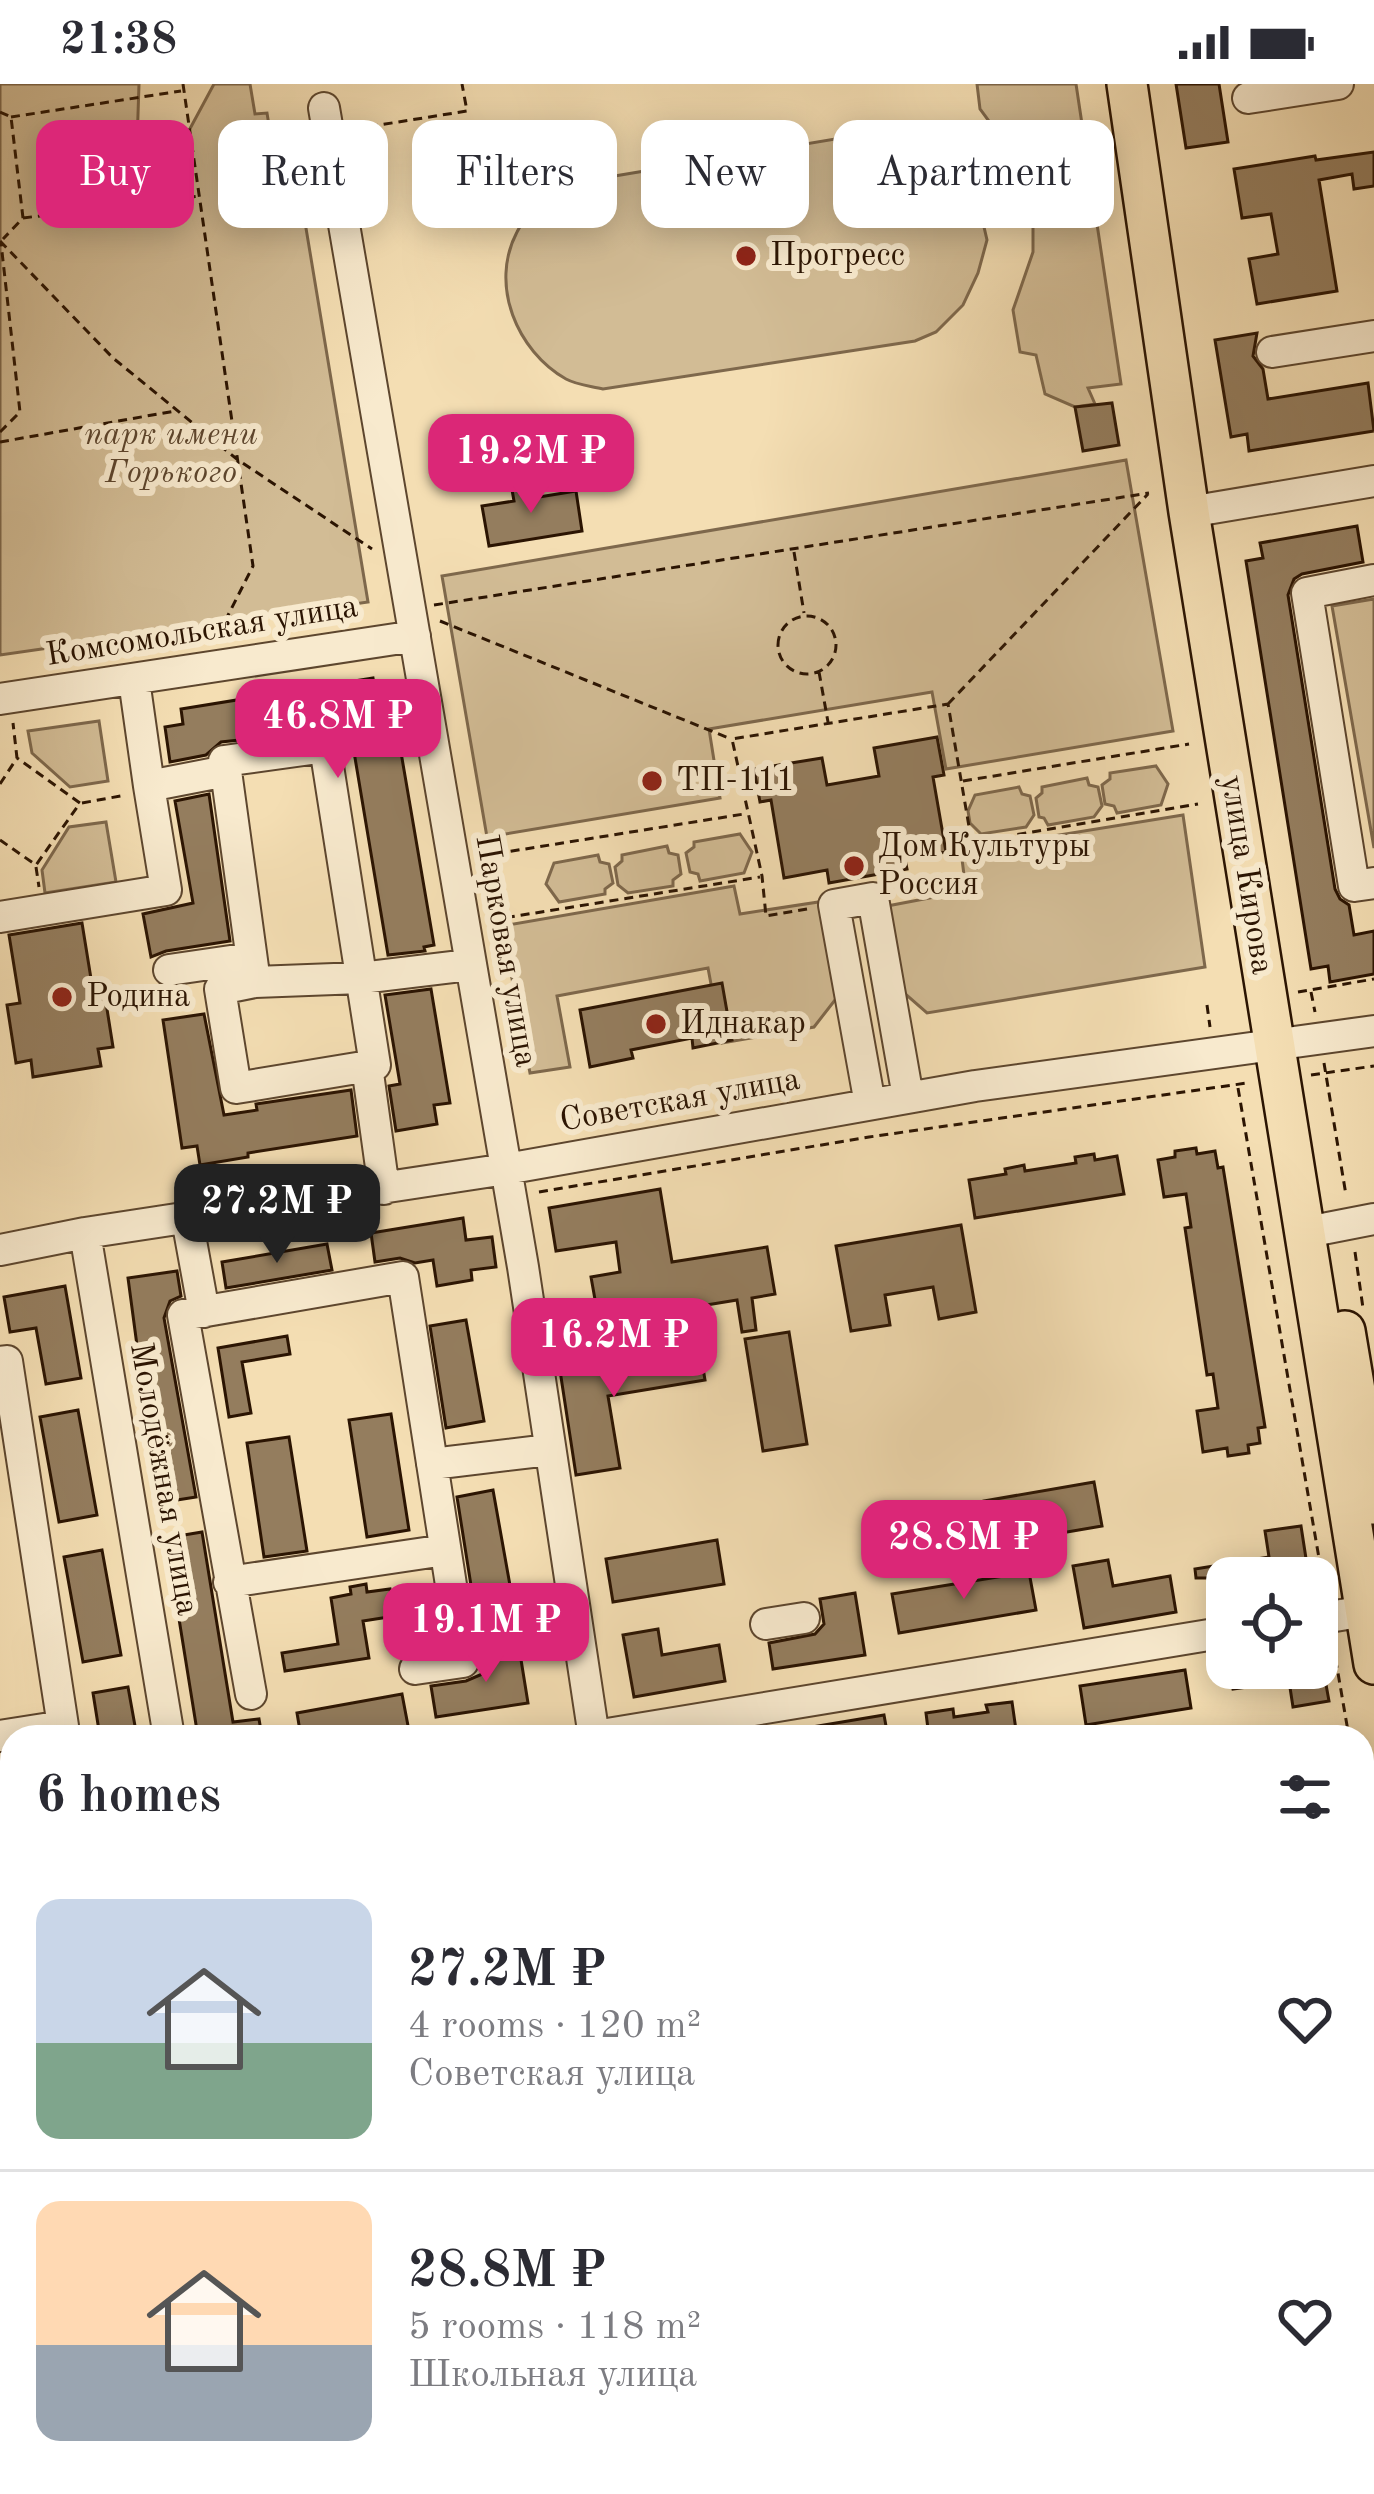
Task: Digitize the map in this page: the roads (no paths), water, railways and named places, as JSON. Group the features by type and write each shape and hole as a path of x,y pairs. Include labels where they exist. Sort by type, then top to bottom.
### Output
{"main road":[{"name":"улица Кирова","path":"1127,84 1315,1230 1365,1488 1338,1611"},
{"name":"улица Кирова","path":"1143,84 1199,510"},
{"name":"улица Кирова","path":"1338,1617 1374,1664"}],"street":[{"path":"1248,98 1336,84"},
{"name":"Парковая улица","path":"324,108 509,1183 590,1725"},
{"path":"1272,352 1374,336"},
{"path":"1199,510 1374,481"},
{"path":"1374,580 1306,592 1354,886 1374,883"},
{"name":"Комсомольская улица","path":"5,698 201,670 413,622"},
{"path":"0,917 166,890 134,680"},
{"path":"325,747 375,1065 236,1088 220,988 253,970 224,760 325,747"},
{"path":"150,788 226,771"},
{"path":"870,1104 834,905 873,898 908,1097"},
{"path":"169,970 361,978 469,965"},
{"name":"Советская улица","path":"0,1250 385,1189 509,1183 908,1097 1288,1061 1374,1031"},
{"path":"367,1066 385,1189"},
{"path":"187,1219 204,1312"},
{"path":"1315,1230 1374,1219"},
{"name":"Молодёжная улица","path":"85,1233 168,1725"},
{"path":"250,1694 183,1315 403,1276 463,1662 415,1670"},
{"path":"0,1362 7,1360 63,1725"},
{"path":"432,1464 549,1450"},
{"path":"230,1582 445,1550"},
{"path":"766,1624 804,1618"},
{"path":"665,1725 1206,1635"}],"place":[{"name":"Прогресс","path":"746,256"},
{"name":"ТП-111","path":"652,781"},
{"name":"Дом Культуры Россия","path":"854,866"},
{"name":"Родина","path":"62,997"},
{"name":"Иднакар","path":"656,1024"}],"park label":[{"name":"парк имени Горького","path":"171,454"}]}
